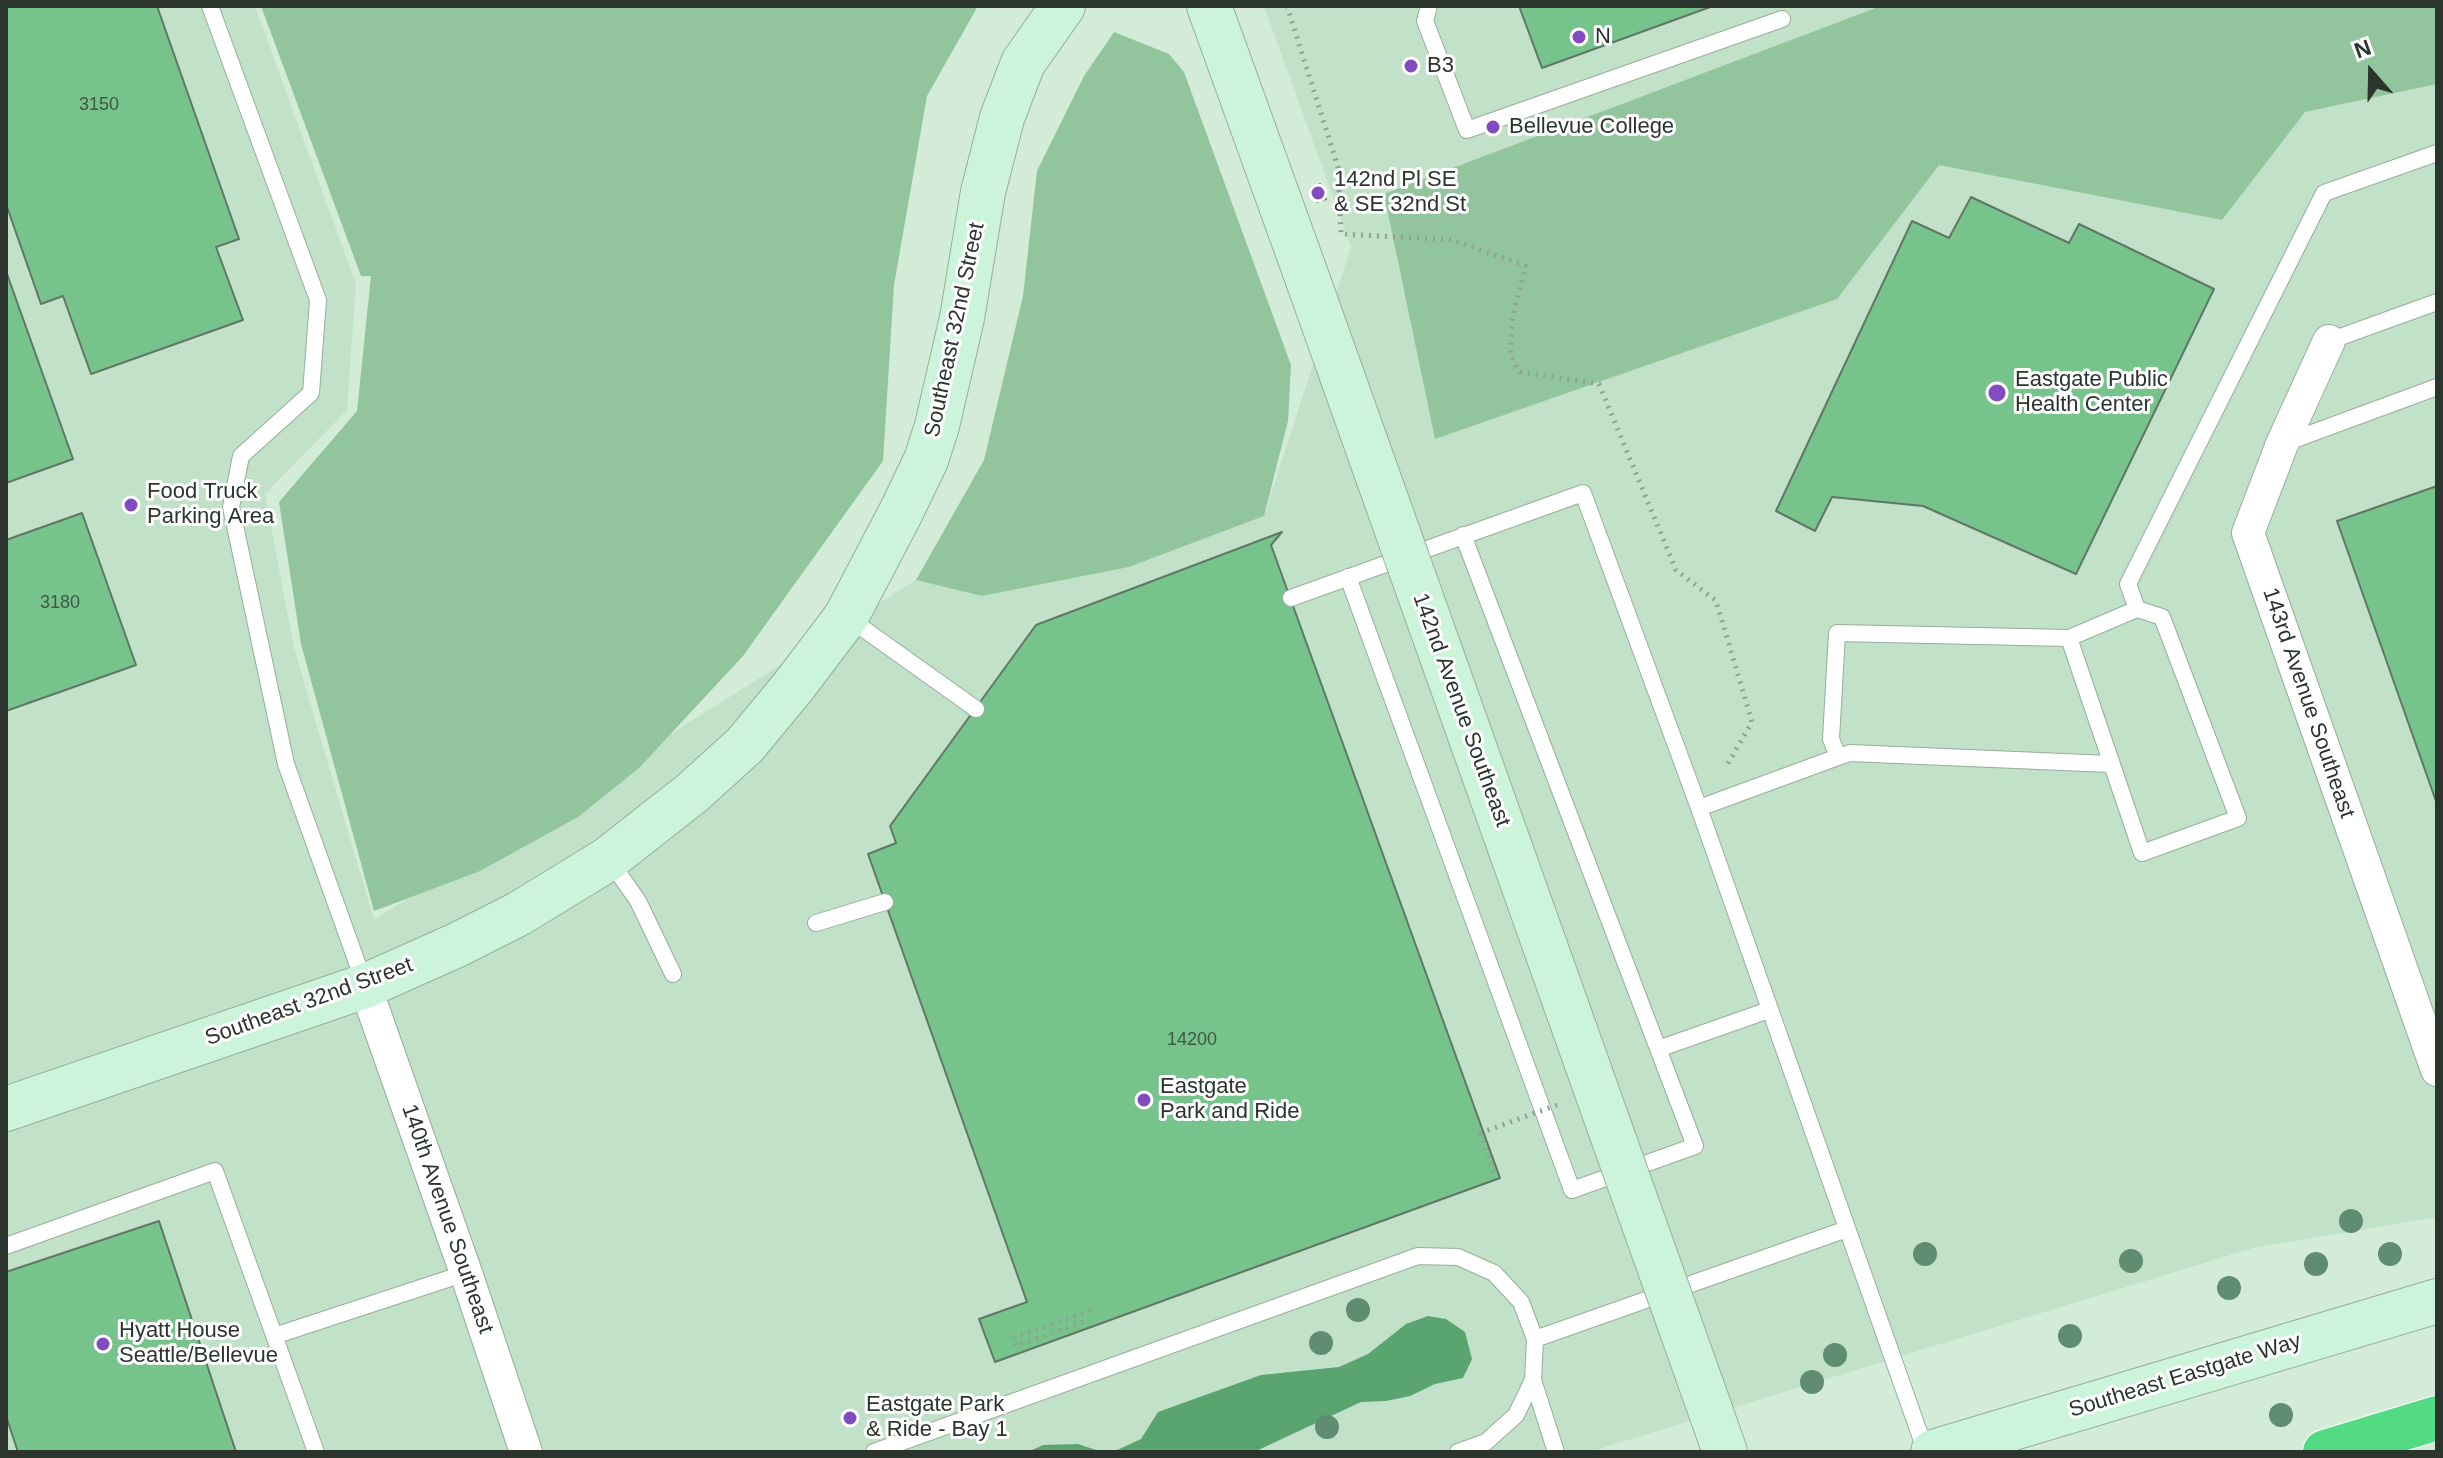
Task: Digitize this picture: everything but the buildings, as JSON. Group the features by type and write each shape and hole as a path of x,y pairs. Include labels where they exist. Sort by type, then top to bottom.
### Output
{"highway":[{"path":"2325,1452 2437,1418"}],"street":[{"name":"Southeast 32nd Street","path":"6,1109 365,986 520,913 608,859 692,793 745,745 846,617 926,460 962,318 983,192 1002,118 1023,63 1063,6"},
{"name":"142nd Avenue Southeast","path":"1209,6 1718,1434"},
{"name":"143rd Avenue Southeast","path":"2329,341 2282,444 2248,533 2437,1070"},
{"name":"140th Avenue Southeast","path":"365,986 526,1452"},
{"name":"Southeast Eastgate Way","path":"1933,1452 2437,1301"}],"lane":[{"path":"210,6 318,300 311,393 241,456 231,507 286,764 365,986"},
{"path":"1429,6 1425,21 1467,130 1782,19"},
{"path":"2137,609 2128,584 2324,193 2437,153"},
{"path":"2329,341 2437,302"},
{"path":"2282,444 2437,387"},
{"path":"1291,598 1583,493 1699,808 1926,1452"},
{"path":"1348,577 1572,1190 1695,1146 1463,535"},
{"path":"1838,757 1831,739 1837,633 2069,638 2137,609 2162,617 2238,818 2142,853 2069,638"},
{"path":"846,617 976,709"},
{"path":"1699,808 1850,753 2110,764"},
{"path":"608,859 638,901 673,974"},
{"path":"816,923 885,902"},
{"path":"1658,1049 1769,1010"},
{"path":"6,1246 215,1171 316,1452"},
{"path":"1535,1339 1847,1229"},
{"path":"874,1452 1418,1256 1458,1257 1494,1273 1521,1302 1535,1339 1533,1380 1556,1452"},
{"path":"274,1336 466,1273"},
{"path":"1458,1452 1486,1442 1516,1415 1533,1380"}],"path":[{"path":"1287,6 1338,167 1341,234 1453,240 1526,266 1513,315 1510,355 1520,372 1599,384 1676,570 1716,601 1752,722 1725,765 1727,772"},
{"path":"1495,1175 1480,1133 1566,1102"},
{"path":"1083,1322 1016,1346 1013,1338 1093,1310"}],"shaded area":[{"path":"6,6 255,6 356,284 347,410 265,494 294,648 374,920 916,580 982,596 1129,567 1264,516 1351,247 1264,6 2437,6 2437,1217 2253,1248 1589,1452 6,1452"},
{"path":"261,6 978,6 927,96 894,285 883,461 743,656 639,768 578,817 480,871 374,911 301,644 279,502 357,411 371,276 361,276"},
{"path":"1881,6 2437,6 2437,84 2305,112 2222,220 1939,165 1837,299 1435,439 1384,194"},
{"path":"1114,32 1169,54 1184,72 1291,365 1288,421 1264,516 1129,567 982,596 916,580 984,460 1023,296 1037,171 1084,76"},
{"path":"1428,1316 1446,1319 1465,1332 1472,1359 1463,1378 1435,1384 1410,1396 1361,1402 1254,1452 1113,1452 1141,1439 1158,1412 1261,1375 1339,1367 1368,1354 1406,1324"},
{"path":"1078,1444 1102,1452 1028,1452 1043,1445"}],"place":[{"name":"N","path":"1579,37"},
{"name":"B3","path":"1411,66"},
{"name":"Bellevue College","path":"1493,127"},
{"name":"142nd Pl SE & SE 32nd St","path":"1318,193"},
{"name":"Eastgate Public Health Center","path":"1997,393"},
{"name":"Food Truck Parking Area","path":"131,505"},
{"name":"Eastgate Park and Ride","path":"1144,1100"},
{"name":"Hyatt House Seattle/Bellevue","path":"103,1344"},
{"name":"Eastgate Park & Ride - Bay 1","path":"850,1418"}]}
